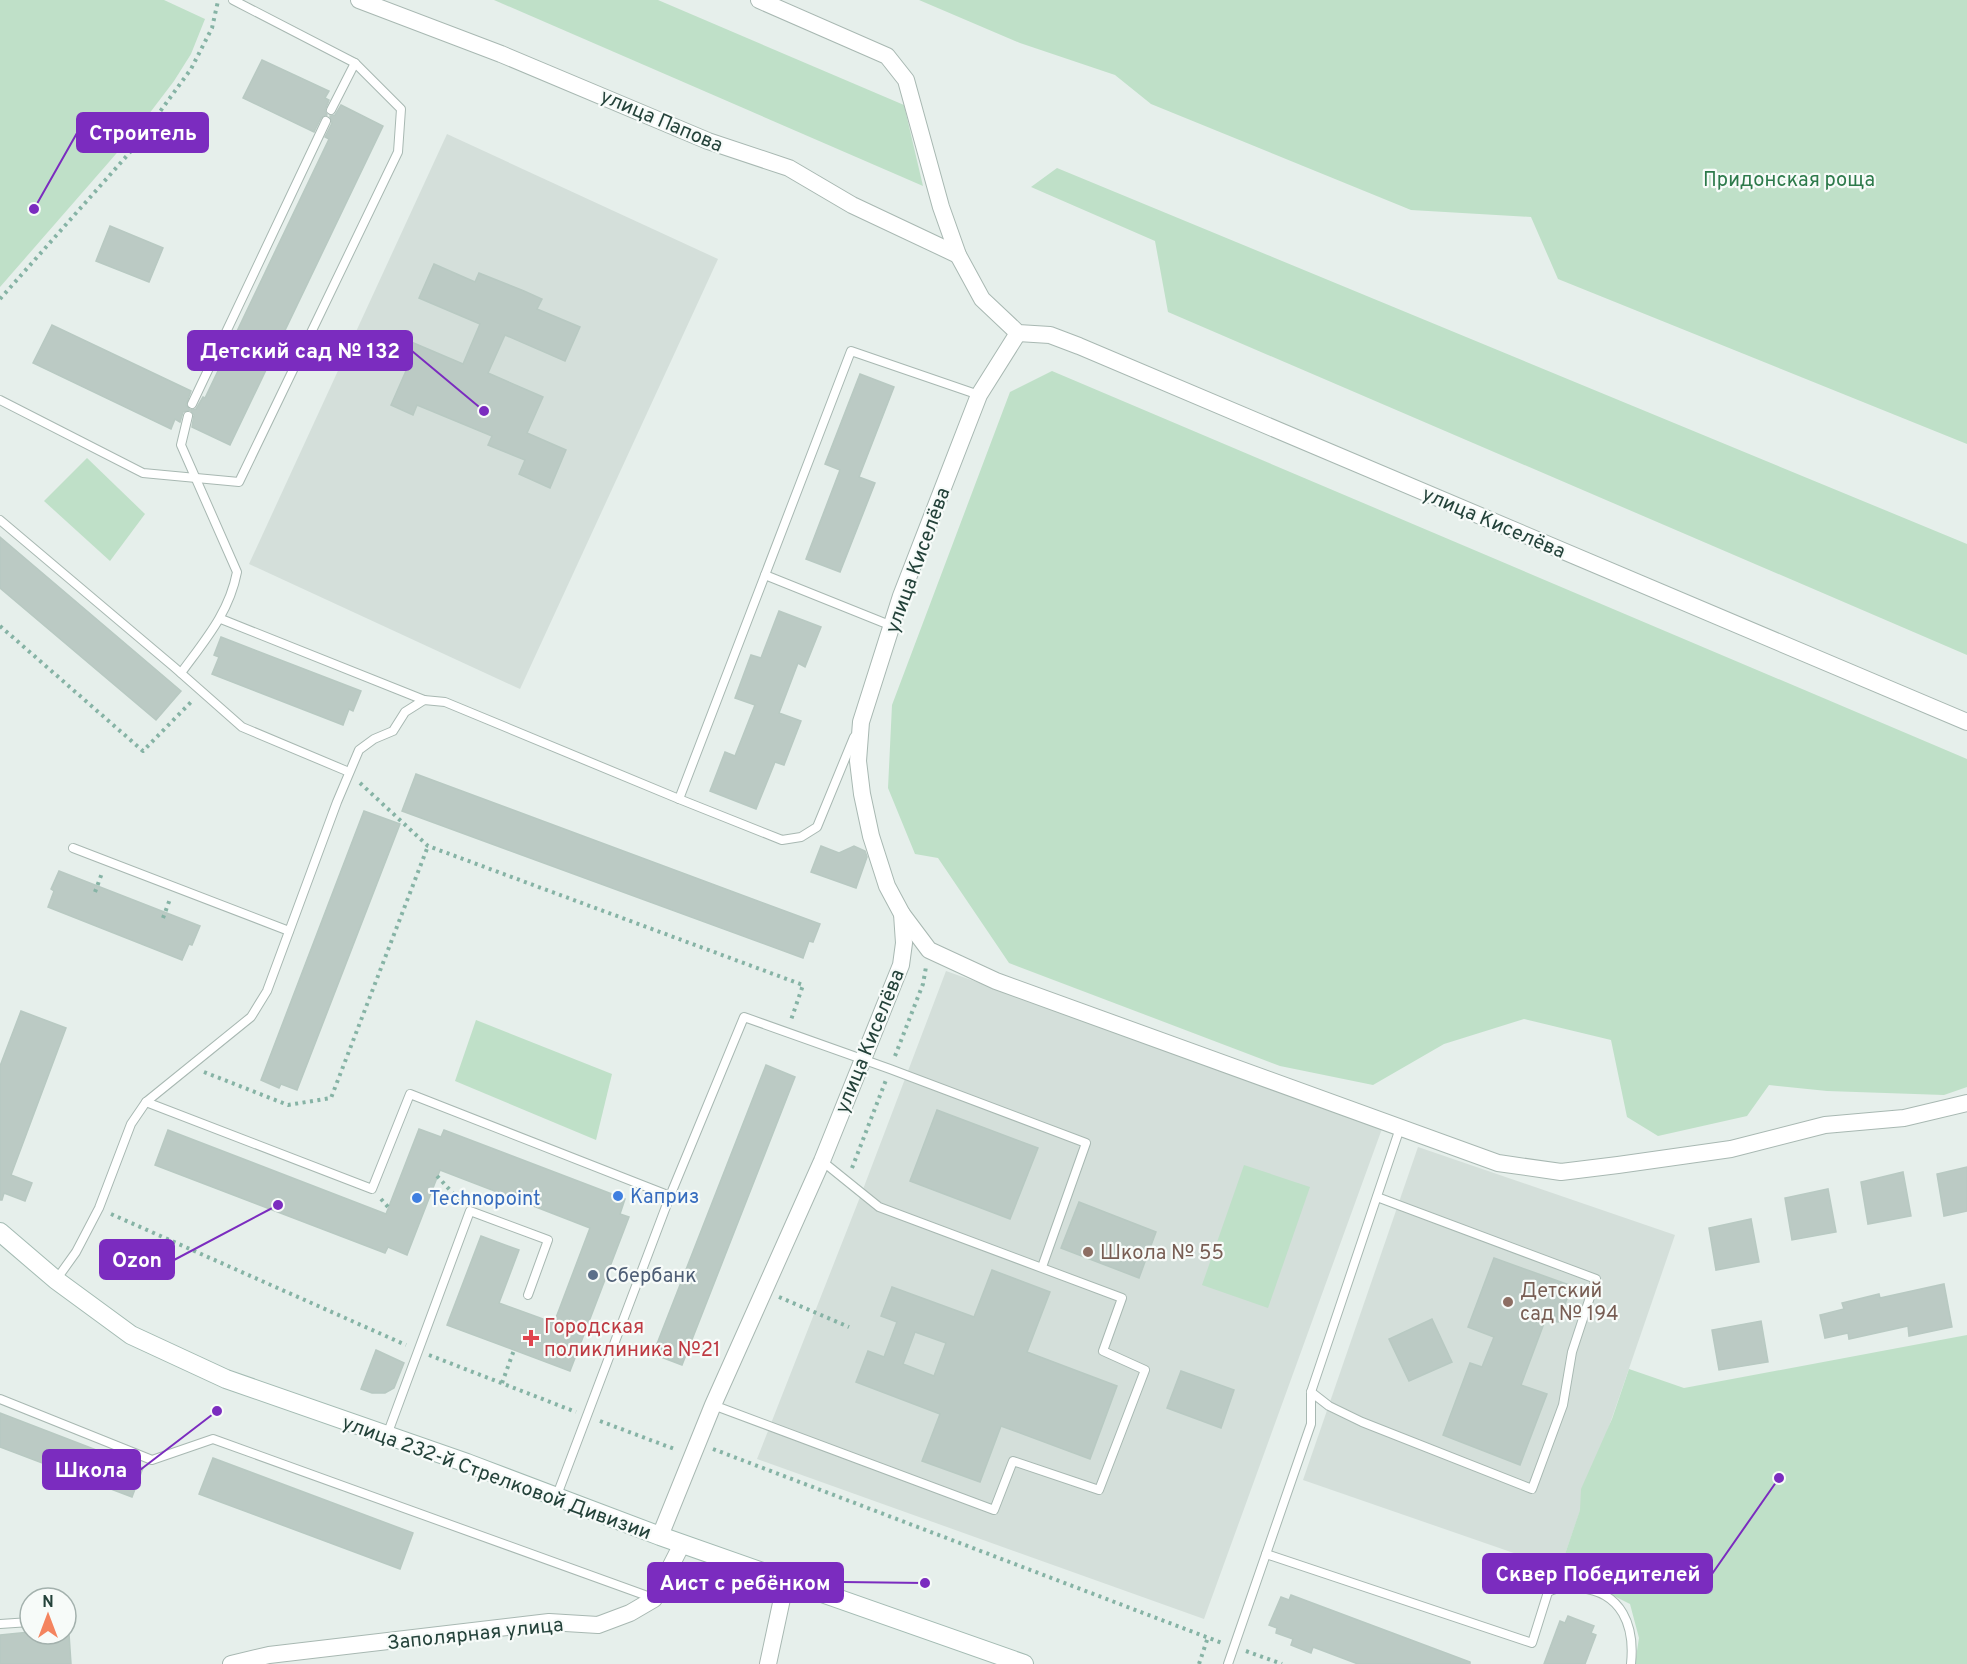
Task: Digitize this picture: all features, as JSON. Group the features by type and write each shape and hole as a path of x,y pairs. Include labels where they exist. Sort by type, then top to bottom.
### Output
{"street":[{"name":"улица Папова","path":"359,0 512,58 708,141 789,168 852,206 958,255"},
{"path":"759,0 886,56 906,80 941,207 958,255 982,299 1018,333"},
{"name":"улица Киселёва","path":"660,1536 692,1455 822,1161 901,965 904,943 902,914 887,886 861,794 858,761 861,722 905,585 979,395 1018,333 1050,335 1079,346 1967,722"},
{"path":"902,914 929,950 996,981 1498,1163 1561,1172 1731,1149 1825,1125 1904,1118 1967,1103"},
{"name":"улица 232-й Стрелковой Дивизии","path":"0,1232 56,1280 130,1335 226,1379 557,1495 681,1544 1024,1664"},
{"path":"654,1599 681,1544"},
{"path":"768,1664 786,1580"},
{"name":"Заполярная улица","path":"231,1664 268,1655 549,1622 598,1625 630,1613 654,1599"}],"lane":[{"path":"0,400 143,473 239,482 398,152 401,109 355,63 233,0"},
{"path":"331,110 355,63"},
{"path":"192,404 326,121"},
{"path":"679,800 851,351 979,395"},
{"path":"181,673 221,619 233,592 237,573 181,445 188,416"},
{"path":"0,520 242,727 349,772"},
{"path":"765,575 892,626"},
{"path":"221,619 424,700 445,702 679,800 782,840 801,837 816,827 861,722"},
{"path":"56,1280 76,1252 99,1208 131,1124 146,1102 251,1017 267,991 358,750 374,739 393,732 405,712 424,700"},
{"path":"73,848 289,932"},
{"path":"557,1495 670,1196 744,1017 1086,1143 1042,1267"},
{"path":"146,1102 372,1189 410,1094 670,1196"},
{"path":"1228,1664 1311,1424 1311,1392 1401,1128"},
{"path":"714,1405 994,1510 1013,1461 1099,1490 1145,1370 1103,1351 1122,1298 879,1207 822,1161"},
{"path":"1311,1392 1329,1406 1362,1422 1532,1489 1563,1405 1572,1352 1596,1279 1377,1197"},
{"path":"387,1435 470,1211 548,1240 528,1295"},
{"path":"0,1399 152,1460 213,1439 654,1599"},
{"path":"1266,1554 1532,1642 1548,1592 1561,1586 1587,1588 1612,1598 1627,1619 1632,1653 1631,1664"},
{"path":"0,1624 18,1623"}],"path":[{"path":"0,299 132,150 191,69 212,28 219,0"},
{"path":"0,626 143,752 202,691"},
{"path":"349,772 428,846 803,985 787,1032"},
{"path":"189,1067 288,1105 331,1098 428,846"},
{"path":"95,892 106,861"},
{"path":"163,918 174,887"},
{"path":"844,1177 851,1170 923,984 929,950"},
{"path":"437,1176 470,1211"},
{"path":"99,1208 418,1351 692,1455"},
{"path":"775,1295 849,1327"},
{"path":"502,1383 514,1350"},
{"path":"715,1439 712,1449 1282,1664"},
{"path":"1199,1664 1209,1637"}],"shaded area":[{"path":"447,134 718,259 520,689 249,564"},
{"name":"Школа № 55","path":"946,971 1383,1126 1204,1619 757,1459"},
{"name":"Детский сад № 194","path":"1418,1147 1675,1235 1560,1569 1303,1480"}],"green space":[{"path":"0,0 164,0 205,19 191,54 174,81 136,131 0,287"},
{"path":"494,0 658,0 904,105 923,186"},
{"name":"Придонская роща","path":"919,0 1967,0 1967,444 1558,279 1531,217 1411,210 1151,104 1115,75 1020,43"},
{"path":"1057,168 1967,544 1967,655 1168,312 1155,241 1031,187"},
{"path":"1052,371 1967,759 1967,1087 1944,1095 1827,1091 1769,1085 1747,1116 1658,1136 1627,1117 1611,1040 1524,1019 1444,1044 1373,1085 1280,1066 1009,963 938,858 915,854 888,788 892,705 1010,392"},
{"path":"87,458 145,514 110,561 44,501"},
{"path":"476,1020 612,1074 596,1140 455,1081"},
{"path":"1244,1165 1310,1187 1268,1308 1202,1285"},
{"path":"1967,1335 1967,1664 1635,1664 1639,1638 1630,1604 1560,1569 1580,1510 1581,1489 1612,1419 1629,1369 1684,1388"}],"building":[{"path":"262,60 329,91 325,98 329,100 325,110 327,115 321,118 314,132 243,98"},
{"path":"341,105 383,126 230,445 192,427 194,415 190,410 196,409 203,397 205,398 329,139 325,137 332,123 330,116 335,115"},
{"path":"110,226 163,248 149,282 96,261"},
{"path":"434,264 475,282 479,273 524,291 542,299 537,309 580,327 565,361 505,335 488,373 543,397 527,433 566,450 550,488 519,474 525,460 488,445 492,436 417,405 413,415 391,405 409,364 400,361 409,341 463,364 480,324 419,298"},
{"path":"52,325 191,391 186,405 190,410 183,412 180,422 175,419 171,429 33,363"},
{"path":"860,374 894,387 859,477 875,483 840,572 806,559 840,470 825,464"},
{"path":"0,537 181,691 156,720 0,588"},
{"path":"779,611 821,627 805,667 798,663 779,713 801,721 784,765 775,762 756,809 710,791 725,752 735,756 755,705 735,698 751,655 761,658"},
{"path":"221,637 361,691 353,711 349,709 343,725 212,674 219,657 214,655"},
{"path":"416,774 820,924 813,942 809,941 803,958 402,811"},
{"path":"364,811 400,824 297,1090 281,1084 279,1088 261,1080"},
{"path":"821,846 839,853 854,846 865,851 867,857 856,888 811,872"},
{"path":"59,871 200,926 192,945 189,944 182,960 48,907 54,891 51,889"},
{"path":"21,1011 66,1028 11,1175 32,1183 25,1201 4,1193 0,1200 0,1066"},
{"path":"766,1065 795,1077 682,1365 653,1354"},
{"path":"937,1110 1038,1148 1010,1219 910,1181"},
{"path":"419,1129 441,1137 444,1130 625,1199 620,1214 629,1217 570,1371 447,1325 481,1236 519,1250 499,1303 554,1323 590,1228 440,1170 407,1255 388,1247 385,1253 155,1165 168,1130 386,1214"},
{"path":"1967,1167 1967,1211 1944,1216 1937,1174"},
{"path":"1903,1172 1911,1216 1868,1224 1861,1182"},
{"path":"1828,1189 1836,1232 1792,1240 1785,1198"},
{"path":"1079,1202 1156,1232 1139,1278 1061,1248"},
{"path":"1751,1219 1759,1262 1716,1270 1709,1228"},
{"path":"1494,1258 1572,1286 1558,1322 1546,1318 1521,1385 1547,1394 1520,1465 1443,1435 1470,1363 1482,1367 1494,1337 1468,1327"},
{"path":"992,1270 1050,1292 1027,1352 1117,1386 1090,1459 1001,1426 980,1482 922,1461 940,1414 856,1382 868,1351 884,1357 897,1322 881,1316 892,1287 974,1317","holes":["915,1332 946,1343 934,1376 903,1364"]},
{"path":"1944,1284 1952,1327 1909,1336 1908,1326 1849,1339 1848,1333 1825,1338 1820,1315 1844,1309 1842,1303 1879,1294 1880,1298"},
{"path":"1432,1319 1452,1362 1409,1381 1389,1339"},
{"path":"1761,1321 1768,1362 1719,1370 1712,1330"},
{"path":"376,1350 404,1363 394,1388 385,1393 372,1393 361,1389"},
{"path":"1181,1371 1234,1390 1221,1428 1167,1408"},
{"path":"0,1413 143,1468 132,1497 0,1447"},
{"path":"213,1458 413,1533 400,1569 199,1494"},
{"path":"1291,1595 1470,1662 1470,1664 1358,1664 1313,1647 1311,1653 1291,1645 1293,1639 1276,1633 1277,1628 1269,1625 1281,1597 1289,1600"},
{"path":"1568,1616 1594,1626 1591,1633 1596,1635 1585,1664 1544,1664 1560,1621 1565,1623"},
{"path":"18,1633 18,1646 70,1646 71,1664 0,1664 0,1635"}],"place":[{"name":"Строитель","path":"34,209"},
{"name":"Детский сад № 132","path":"484,411"},
{"name":"Каприз","path":"618,1196"},
{"name":"Technopoint","path":"417,1198"},
{"name":"Ozon","path":"278,1205"},
{"name":"Школа № 55","path":"1088,1252"},
{"name":"Сбербанк","path":"593,1275"},
{"name":"Детский сад № 194","path":"1508,1302"},
{"name":"Городская поликлиника №21","path":"531,1338"},
{"name":"Школа","path":"217,1411"},
{"name":"Сквер Победителей","path":"1779,1478"},
{"name":"Аист с ребёнком","path":"925,1583"}]}
